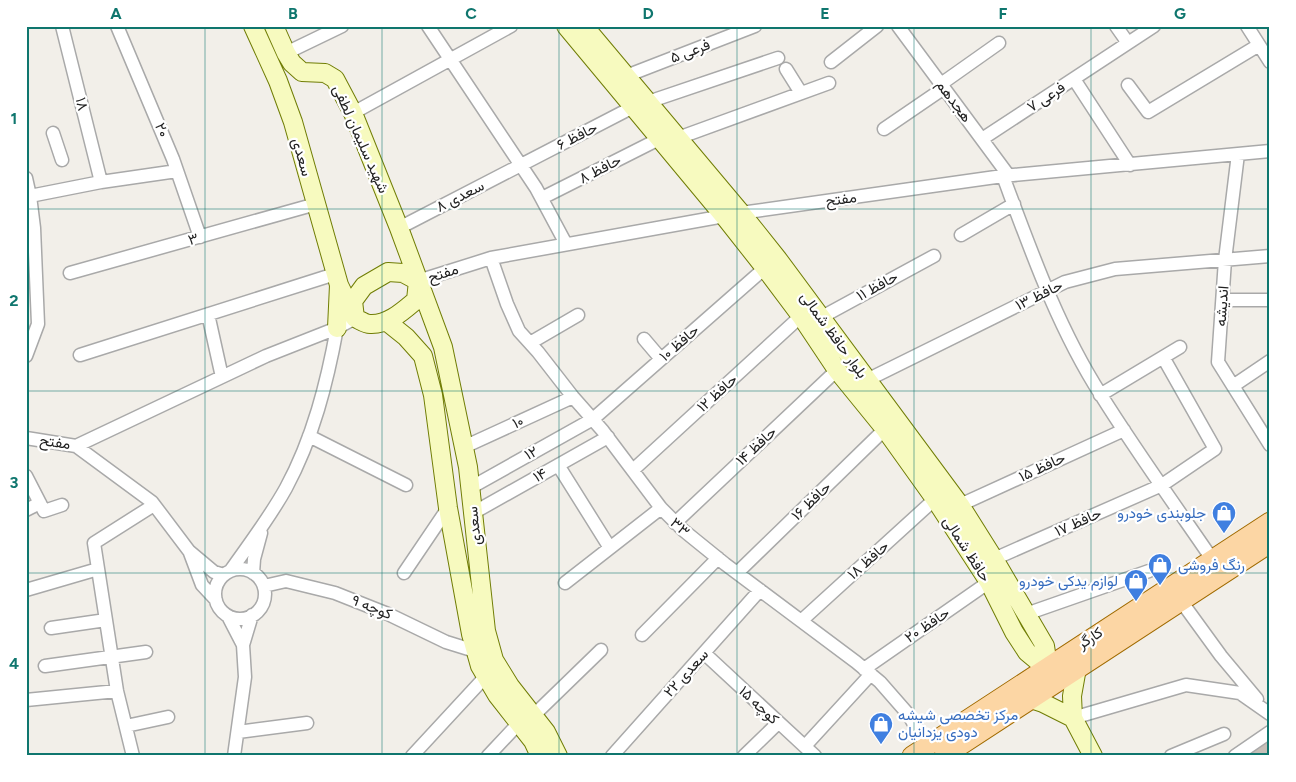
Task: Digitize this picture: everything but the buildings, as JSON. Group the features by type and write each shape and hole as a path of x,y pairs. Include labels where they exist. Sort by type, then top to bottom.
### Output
{"main road":[{"name":"کارگر","path":"920,751 1270,522"},
{"name":"کارگر","path":"947,755 1270,543"}],"street":[{"name":"۱۸","path":"62,26 101,182"},
{"name":"۲۰","path":"117,26 155,112 200,237"},
{"name":"سعدی","path":"253,26 278,81 293,122 337,279 355,318"},
{"name":"شهید سلیمان لطفی","path":"274,26 292,63 302,72 325,74 335,79 353,113 399,228 418,282"},
{"path":"286,53 342,26"},
{"path":"428,26 542,198 566,244"},
{"path":"353,113 511,26"},
{"name":"بلوار حافظ شمالی","path":"566,26 641,105 678,138 732,214 765,268 801,316 837,370 885,429"},
{"name":"فرعی ۵","path":"626,76 755,26"},
{"path":"831,62 877,26"},
{"name":"هجدهم","path":"898,26 982,139 1006,176 1014,204 1047,290 1100,395 1212,559"},
{"path":"1116,26 1128,43"},
{"name":"فرعی ۷","path":"982,139 1154,26"},
{"path":"1247,26 1270,62"},
{"name":"بلوار حافظ شمالی","path":"590,28 626,76 659,139 732,214 820,318 960,505 1045,646 1048,666"},
{"path":"884,129 999,43"},
{"path":"1128,85 1148,112 1259,45"},
{"path":"641,105 778,58"},
{"path":"786,69 801,93"},
{"path":"1074,79 1130,164"},
{"path":"678,138 829,83"},
{"name":"حافظ ۶","path":"521,165 641,105"},
{"path":"53,133 62,160"},
{"name":"حافظ ۸","path":"542,198 659,139"},
{"name":"مفتح","path":"418,282 490,258 732,214 1006,176 1270,151"},
{"name":"اندیشه","path":"1238,154 1225,260 1218,362 1270,444"},
{"name":"سعدی ۸","path":"399,228 521,165"},
{"path":"30,196 101,182 177,171"},
{"path":"26,178 30,196 30,228 38,324 31,331 26,356"},
{"name":"۳","path":"70,273 316,204"},
{"path":"961,234 1014,204"},
{"name":"حافظ ۱۱","path":"820,318 934,256"},
{"name":"حافظ ۱۳","path":"867,380 1065,282 1115,269 1270,256"},
{"name":"۳۳","path":"490,258 519,331 608,437 661,508 718,558 880,682 908,714 920,751"},
{"name":"حافظ ۱۰","path":"593,419 765,268"},
{"path":"388,272 403,273 418,282 416,300 386,321 369,324 355,318 353,301 364,286 388,272"},
{"path":"80,355 208,314 337,279 336,328 323,396 310,436 286,487 262,525 216,586 218,606 228,616 243,645"},
{"name":"سعدی","path":"418,282 443,346 464,447 486,631 494,660 510,686 540,756"},
{"path":"1223,300 1270,300"},
{"path":"208,314 222,377"},
{"path":"530,343 578,315"},
{"name":"حافظ ۱۲","path":"633,470 801,316"},
{"name":"مفتح","path":"26,438 76,446 266,356 336,328 355,318"},
{"name":"سعدی","path":"386,321 406,337 423,356 433,396 448,508 471,634 480,666 497,695 526,720 546,732 558,756"},
{"path":"644,339 661,359"},
{"path":"423,356 443,346"},
{"path":"1100,395 1180,346"},
{"name":"حافظ ۱۷","path":"994,559 1162,485 1214,448 1163,357"},
{"path":"1233,386 1270,361"},
{"name":"حافظ ۱۴","path":"676,522 837,370"},
{"name":"۱۰","path":"464,447 573,397"},
{"name":"۱۲","path":"470,488 593,419"},
{"name":"حافظ شمالی","path":"885,429 935,499 989,582 1014,632 1027,652 1039,662 1048,666"},
{"name":"حافظ ۱۶","path":"737,573 885,429"},
{"name":"حافظ ۱۵","path":"960,505 1124,430"},
{"path":"310,436 406,485"},
{"name":"۱۴","path":"473,513 608,437"},
{"path":"76,446 154,505 189,551 214,572 227,572 238,569 254,572 260,578 265,594 259,610 244,618 228,616"},
{"path":"558,465 610,548"},
{"path":"26,476 44,511 62,505"},
{"name":"حافظ ۱۸","path":"801,621 935,499"},
{"path":"26,510 40,503"},
{"path":"133,756 117,690 94,543 154,505"},
{"path":"404,573 448,508"},
{"path":"566,583 661,508"},
{"path":"254,572 254,559 262,525"},
{"path":"189,551 202,584 216,600"},
{"path":"642,634 718,558"},
{"path":"26,590 98,569"},
{"path":"1026,614 1149,571"},
{"name":"کوچه ۹","path":"264,586 286,581 335,593 388,614 446,642 475,651"},
{"name":"حافظ ۲۰","path":"805,746 867,672 989,582"},
{"name":"سعدی ۲۲","path":"612,756 760,590"},
{"path":"1031,699 1048,705 1073,718 1186,685 1240,692 1270,714 1221,656 1181,601"},
{"path":"234,756 245,677 243,645 252,615"},
{"path":"51,628 106,620"},
{"path":"488,756 601,650"},
{"path":"45,666 146,652"},
{"name":"کوچه ۱۵","path":"704,653 815,756"},
{"path":"1077,668 1072,696 1073,718 1093,756"},
{"path":"412,756 486,676"},
{"path":"26,700 117,690"},
{"path":"126,726 168,717"},
{"path":"238,732 307,723"},
{"path":"744,756 778,723"},
{"path":"1234,756 1270,732"},
{"path":"1171,756 1224,734"}],"place":[{"name":"جلوبندی خودرو","path":"1224,534"},
{"name":"رنگ فروشی","path":"1160,586"},
{"name":"لوازم یدکی خودرو","path":"1136,602"},
{"name":"مرکز تخصصی شیشه دودی یزدانیان","path":"881,745"}]}
